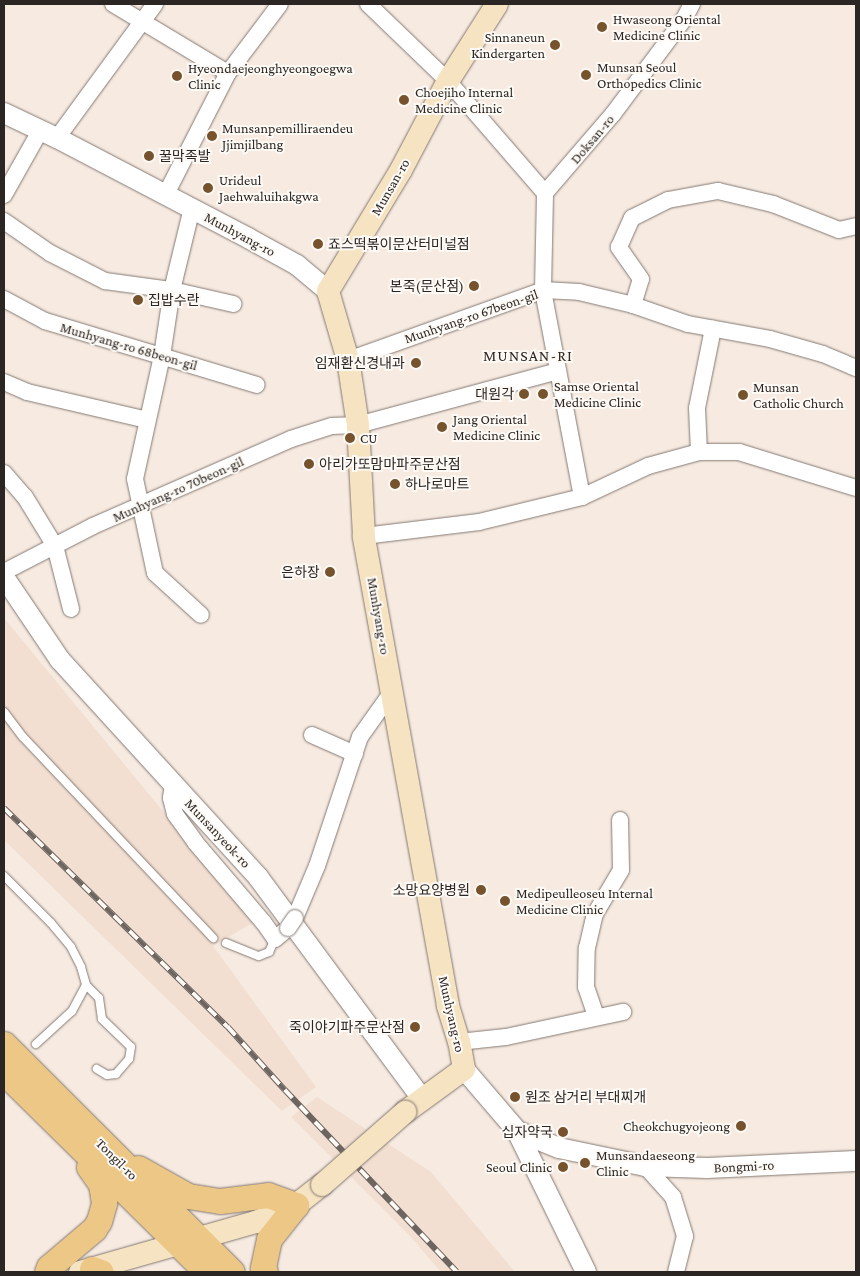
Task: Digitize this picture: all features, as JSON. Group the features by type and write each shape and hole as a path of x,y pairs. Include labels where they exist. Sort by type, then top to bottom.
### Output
{"main road":[{"name":"Munsan-ro","path":"328,291 401,170 448,81 498,4"},
{"name":"Munhyang-ro","path":"328,291 348,360 358,425 364,536 448,1005 460,1042 464,1069"},
{"name":"Tongil-ro","path":"4,1044 125,1168 186,1241 206,1272"},
{"path":"265,1272 269,1239 296,1205 322,1185 414,1105 464,1069"},
{"name":"Tongil-ro","path":"4,1072 84,1153 186,1241 232,1272"},
{"path":"47,1272 49,1267 94,1229 99,1221 104,1203 101,1184 84,1153"},
{"path":"125,1168 140,1168 177,1190 203,1199 220,1201 268,1195 296,1205"},
{"path":"91,1271 186,1241 256,1222 296,1205"}],"street":[{"path":"113,4 228,73"},
{"path":"4,195 49,134 155,4"},
{"path":"166,194 228,73 280,4"},
{"name":"Doksan-ro","path":"545,193 613,114 684,19 692,4"},
{"path":"371,5 448,81 545,193 543,290 582,497"},
{"name":"Munhyang-ro","path":"4,113 166,194 297,265 328,291"},
{"path":"632,305 641,279 619,246 632,218 668,200 718,191 773,204 839,230 856,226"},
{"path":"192,208 172,290 162,356 134,480 155,573 201,615"},
{"path":"4,221 50,253 105,281 172,290 233,304"},
{"name":"Munhyang-ro 67beon-gil","path":"348,360 543,290 579,292 632,305 688,324 792,345 856,368"},
{"name":"Munhyang-ro 68beon-gil","path":"4,299 45,321 257,385"},
{"path":"699,452 697,408 713,329"},
{"name":"Munhyang-ro 70beon-gil","path":"4,572 93,526 291,439 332,426 358,425 558,371"},
{"path":"4,382 27,392 147,420"},
{"path":"364,536 480,522 582,497 648,466 699,452 739,452 856,488"},
{"path":"4,473 25,497 55,546 70,609"},
{"name":"Munsanyeok-ro","path":"4,577 60,660 258,877 414,1105"},
{"path":"173,785 171,798 175,814 195,842 264,923 275,939 292,923 317,866 360,737 392,692"},
{"path":"312,736 355,754"},
{"path":"596,1016 586,987 587,948 595,914 621,870 620,820"},
{"path":"460,1042 506,1037 596,1016 623,1012"},
{"name":"Munhyang-ro","path":"464,1069 517,1131 586,1272"},
{"name":"Bongmi-ro","path":"517,1131 558,1148 645,1166 707,1168 856,1161"},
{"path":"645,1166 673,1197 683,1228 685,1236 676,1272"}],"lane":[{"path":"4,712 23,737 213,938"},
{"path":"4,876 51,923 71,947 81,967 86,986 99,998 102,1019 130,1047 129,1058 116,1074 107,1075 97,1068"},
{"path":"226,944 259,956 264,956 269,952 275,939"},
{"path":"36,1044 72,1010 86,986"}],"shaded area":[{"path":"4,618 254,922 213,946 316,1087 282,1111 4,840"},
{"path":"317,1097 431,1172 515,1272 441,1272 409,1235 291,1117"}],"railway":[{"path":"4,808 228,1027 457,1272"}],"place":[{"name":"Hwaseong Oriental Medicine Clinic","path":"602,27"},
{"name":"Sinnaneun Kindergarten","path":"555,45"},
{"name":"Munsan Seoul Orthopedics Clinic","path":"586,75"},
{"name":"Hyeondaejeonghyeongoegwa Clinic","path":"177,76"},
{"name":"Choejiho Internal Medicine Clinic","path":"404,100"},
{"name":"Munsanpemilliraendeu Jjimjilbang","path":"212,136"},
{"name":"꿀막족발","path":"149,156"},
{"name":"Urideul Jaehwaluihakgwa","path":"208,188"},
{"name":"죠스떡볶이문산터미널점","path":"318,244"},
{"name":"본죽(문산점)","path":"474,286"},
{"name":"집밥수란","path":"138,300"},
{"name":"임재환신경내과","path":"416,363"},
{"name":"대원각","path":"524,394"},
{"name":"Samse Oriental Medicine Clinic","path":"543,394"},
{"name":"Munsan Catholic Church","path":"743,395"},
{"name":"Jang Oriental Medicine Clinic","path":"442,427"},
{"name":"CU","path":"350,438"},
{"name":"아리가또맘마파주문산점","path":"309,464"},
{"name":"하나로마트","path":"395,484"},
{"name":"은하장","path":"330,572"},
{"name":"소망요양병원","path":"481,890"},
{"name":"Medipeulleoseu Internal Medicine Clinic","path":"505,901"},
{"name":"죽이야기파주문산점","path":"415,1027"},
{"name":"원조 삼거리 부대찌개","path":"515,1097"},
{"name":"Cheokchugyojeong","path":"741,1126"},
{"name":"십자약국","path":"563,1132"},
{"name":"Munsandaeseong Clinic","path":"585,1163"},
{"name":"Seoul Clinic","path":"563,1167"}],"district":[{"name":"MUNSAN-RI","path":"528,356"}]}
